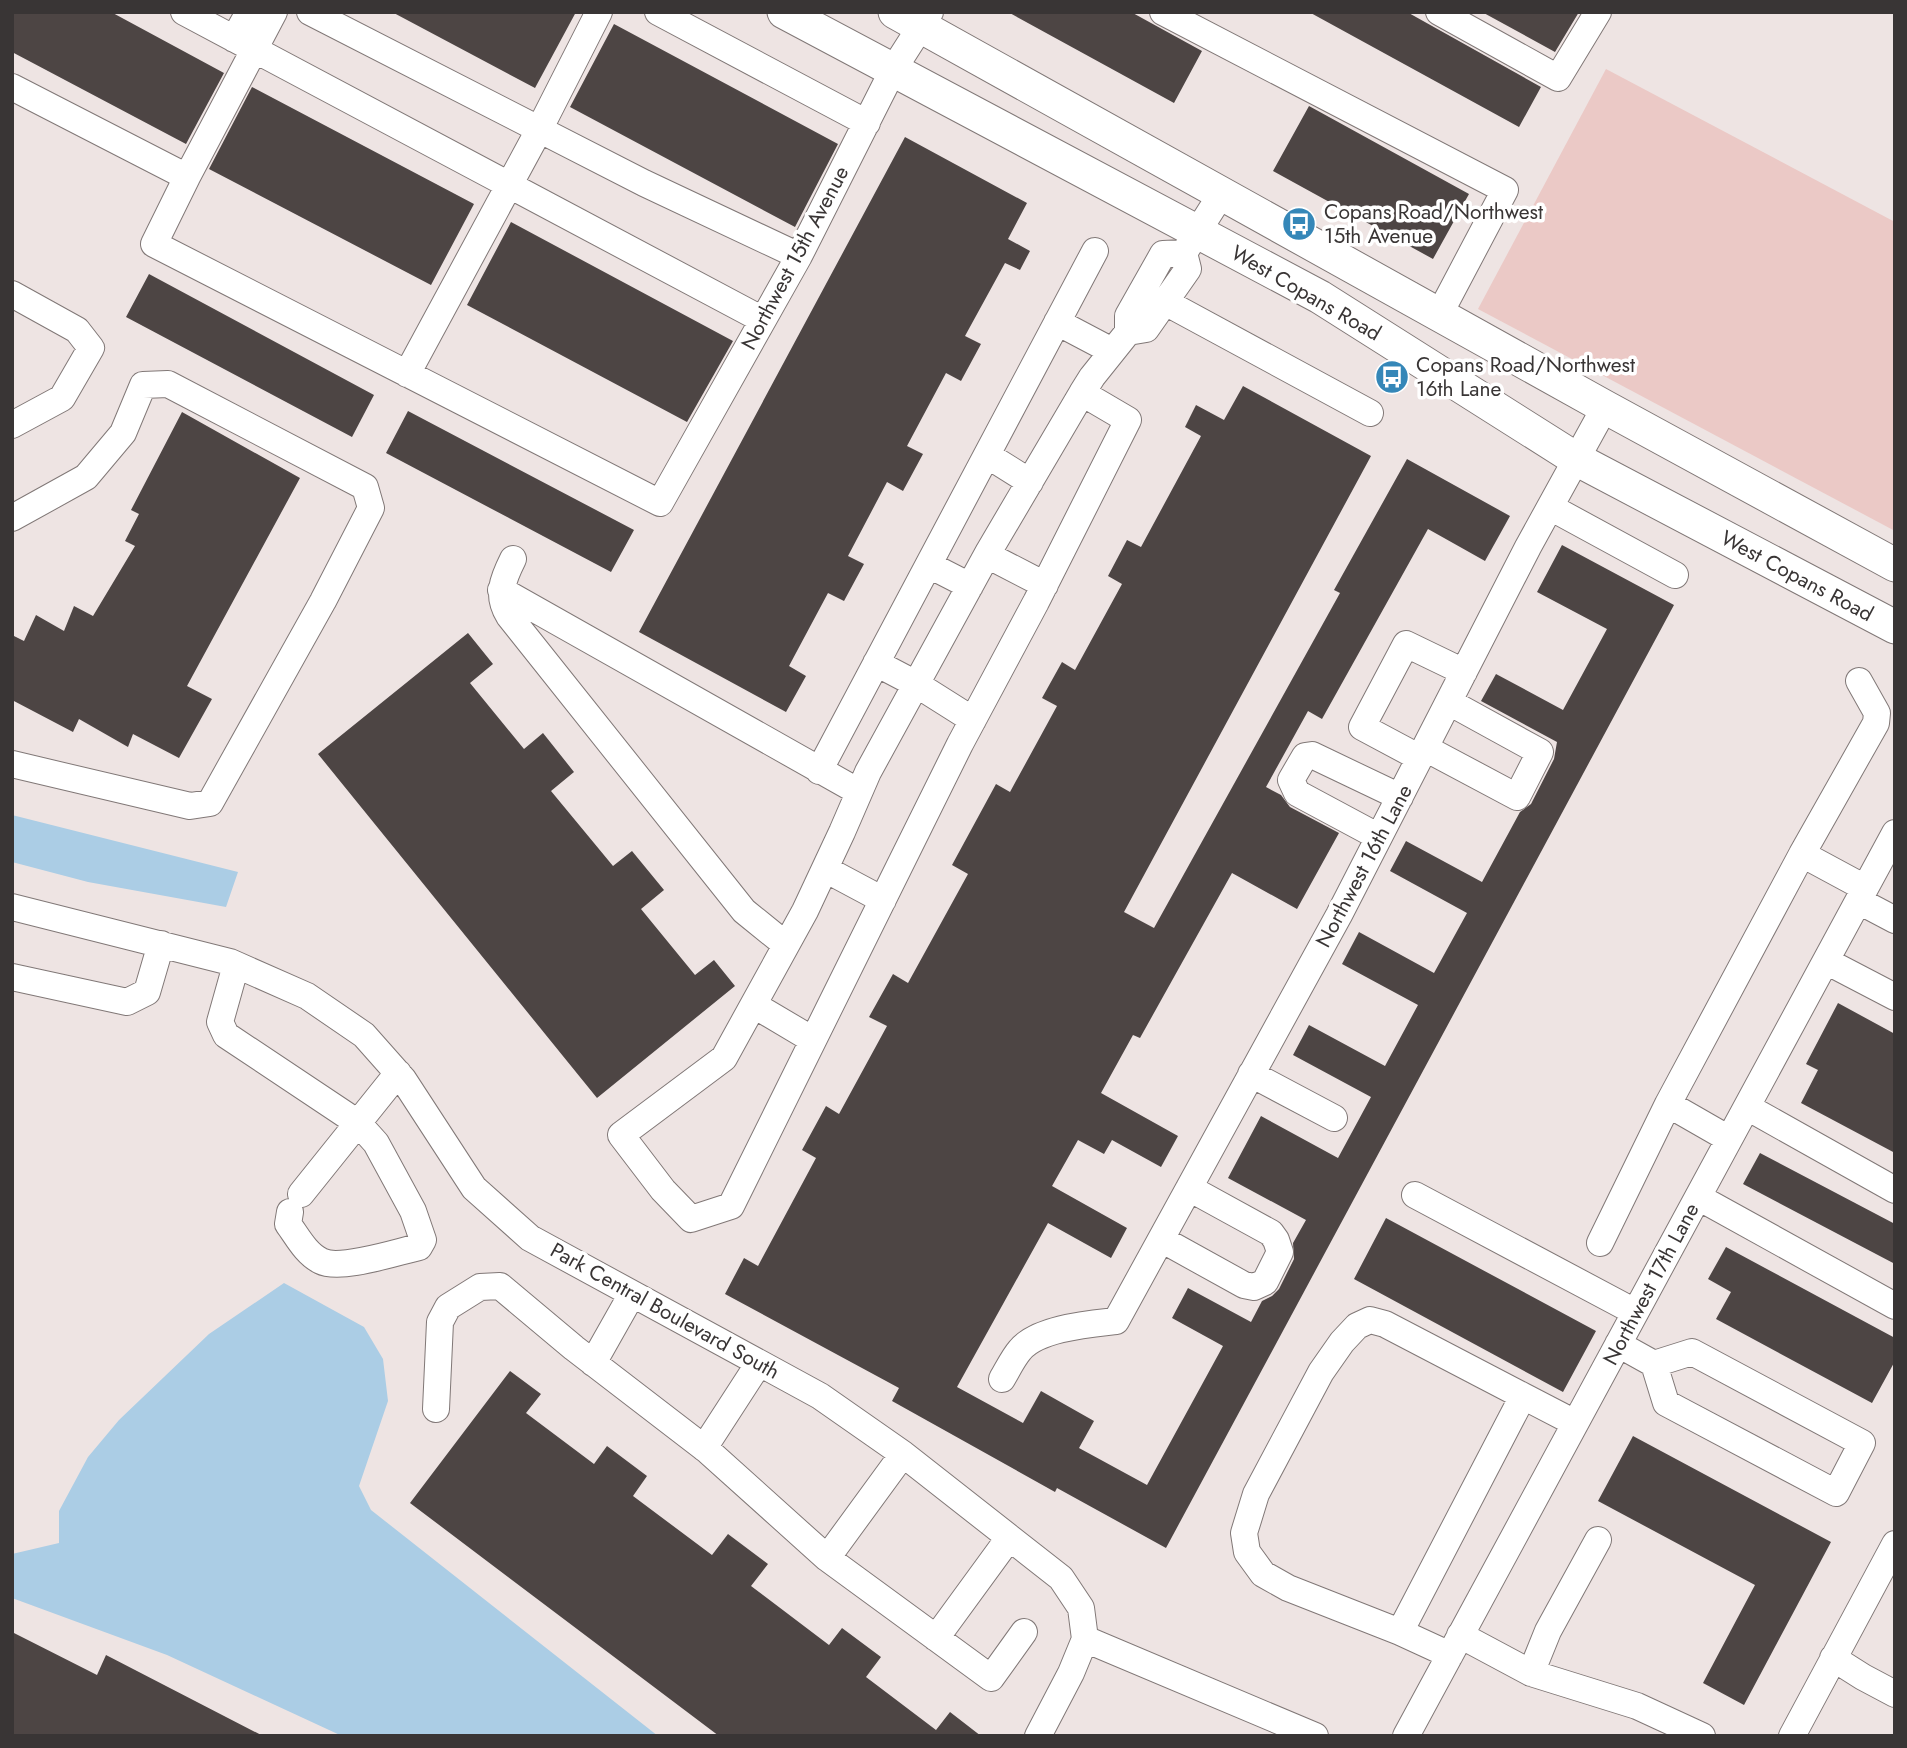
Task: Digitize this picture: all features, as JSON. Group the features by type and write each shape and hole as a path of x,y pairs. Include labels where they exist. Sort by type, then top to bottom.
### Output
{"main road":[{"name":"West Copans Road","path":"784,12 893,71 1191,242 1320,297 1576,459 1895,627"},
{"path":"916,17 1439,315 1895,565"}],"street":[{"path":"184,12 763,320"},
{"path":"249,12 244,45 187,177 154,244 407,374 540,130 599,12"},
{"path":"244,45 274,12"},
{"path":"310,12 644,183 799,256"},
{"path":"659,12 867,123"},
{"path":"1163,12 1505,190 1439,315"},
{"path":"1439,12 1559,78 1598,12"},
{"name":"Northwest 15th Avenue","path":"407,374 660,503 799,256 893,71 916,17"},
{"path":"12,87 187,177"},
{"path":"1057,322 1120,342 1146,329 1188,269 1191,242 1222,193"},
{"path":"1082,393 1128,420 1045,585 972,720 731,1206 691,1219 663,1190 621,1135 724,1058 825,869 868,772 987,555 1082,393 1120,342 1128,316 1163,254 1191,242"},
{"path":"819,771 1096,251"},
{"path":"12,294 77,330 91,348 62,398 12,425"},
{"path":"1165,302 1370,413"},
{"path":"12,518 86,477 123,433 143,385 168,384 365,487 371,508 210,803 190,806 12,764"},
{"name":"Northwest 16th Lane","path":"1002,1379 1021,1348 1043,1335 1082,1325 1116,1321 1379,837 1550,507 1605,407"},
{"path":"987,455 1030,482"},
{"path":"1550,507 1675,575"},
{"path":"987,555 1045,585"},
{"path":"513,559 501,590 509,616 744,911 786,944"},
{"path":"929,565 970,586"},
{"path":"501,590 859,792"},
{"path":"1449,702 1540,752 1517,797 1362,727 1406,644 1464,672"},
{"path":"876,663 916,684 972,720"},
{"path":"1600,1243 1668,1104 1802,854 1876,723 1877,713 1859,681"},
{"path":"1379,837 1297,793 1291,780 1305,756 1312,755 1400,797"},
{"name":"Northwest 17th Lane","path":"1406,1736 1895,833"},
{"path":"1802,854 1895,920"},
{"path":"825,869 883,900"},
{"name":"Park Central Boulevard South","path":"12,907 236,965 307,996 364,1035 398,1073 474,1188 530,1238 820,1395 903,1454 1061,1578 1081,1608 1085,1639"},
{"path":"12,977 127,1002 147,992 161,944"},
{"path":"1826,961 1895,997"},
{"path":"236,965 220,1022 226,1035 358,1123 376,1143 413,1211 424,1240 419,1247 342,1264 323,1262 309,1252 288,1224 295,1203 358,1123 398,1073"},
{"path":"754,1005 813,1040"},
{"path":"1251,1074 1334,1118"},
{"path":"1668,1104 1730,1139"},
{"path":"1747,1107 1895,1190"},
{"path":"1161,1239 1244,1285 1254,1287 1265,1282 1280,1252 1271,1233 1189,1188"},
{"path":"1415,1195 1635,1312"},
{"path":"1698,1197 1895,1306"},
{"path":"436,1409 440,1322 448,1307 480,1287 500,1286 593,1363 704,1448 827,1558 991,1678 1024,1632"},
{"path":"593,1363 632,1294"},
{"path":"1575,1423 1385,1324 1370,1320 1357,1326 1321,1372 1256,1494 1244,1533 1247,1552 1263,1574 1288,1588 1400,1632 1455,1645 1531,1673 1637,1706 1702,1736"},
{"path":"1618,1345 1654,1364 1666,1403 1836,1493 1862,1443 1692,1352 1654,1364"},
{"path":"704,1448 760,1363"},
{"path":"1400,1632 1523,1396"},
{"path":"827,1558 903,1454"},
{"path":"936,1638 1009,1538"},
{"path":"1531,1673 1548,1631 1598,1540"},
{"path":"1792,1736 1895,1544"},
{"path":"1038,1736 1071,1673 1085,1639 1315,1736"},
{"path":"1833,1658 1895,1694"}],"shaded area":[{"path":"1606,69 1895,222 1895,531 1478,309"}],"water":[{"path":"12,815 238,872 226,907 88,882 12,862"},
{"path":"284,1283 364,1327 383,1359 388,1401 359,1486 371,1510 658,1736 342,1736 167,1655 12,1598 12,1554 59,1543 59,1511 88,1457 119,1420 209,1334"}],"building":[{"path":"12,12 111,12 224,73 186,144 12,52"},
{"path":"392,12 576,12 535,88"},
{"path":"1008,12 1131,12 1202,51 1174,103"},
{"path":"1309,12 1407,12 1541,87 1519,127"},
{"path":"1482,12 1579,12 1555,52"},
{"path":"614,24 838,144 795,227 570,107"},
{"path":"252,87 474,204 431,285 209,169"},
{"path":"1309,106 1469,194 1433,259 1273,171"},
{"path":"905,137 1027,203 1008,239 1030,251 1020,270 1005,263 965,336 981,344 961,381 946,373 907,446 923,454 903,491 887,482 848,556 864,564 844,601 828,593 789,666 806,676 786,712 639,632"},
{"path":"511,222 733,341 687,422 467,305"},
{"path":"149,274 374,395 352,437 126,317"},
{"path":"1243,386 1371,456 1124,912 1154,928 1340,593 1334,590 1407,459 1510,516 1485,561 1428,529 1322,719 1308,711 1266,787 1281,795 1290,807 1339,833 1297,909 1232,873 1140,1038 1133,1035 1101,1093 1178,1136 1161,1167 1112,1140 1104,1154 1078,1140 1052,1186 1127,1228 1111,1258 1048,1223 957,1387 1023,1423 1041,1391 1094,1421 1079,1448 1147,1485 1223,1346 1172,1318 1188,1288 1251,1322 1262,1301 1279,1289 1294,1259 1293,1243 1306,1220 1228,1178 1261,1116 1338,1158 1371,1097 1293,1055 1309,1025 1385,1066 1418,1005 1342,964 1359,932 1434,973 1467,913 1390,871 1406,841 1482,882 1520,812 1531,804 1554,759 1557,742 1481,701 1496,674 1563,710 1607,629 1537,592 1562,545 1674,605 1166,1548 1057,1488 1055,1492 892,1401 899,1388 725,1294 744,1258 758,1266 816,1158 802,1150 826,1106 839,1114 887,1026 869,1017 893,974 908,983 968,874 952,865 996,784 1010,792 1057,706 1042,698 1062,662 1075,670 1122,584 1108,576 1127,540 1141,547 1201,436 1185,427 1196,405 1224,420"},
{"path":"408,411 634,530 611,572 386,453"},
{"path":"182,412 300,478 187,686 212,699 179,758 133,734 128,747 79,719 73,732 12,700 12,635 24,641 36,615 64,631 74,606 93,616 135,546 125,541 139,514 131,510"},
{"path":"468,633 493,664 470,683 524,749 543,733 574,772 551,791 613,866 632,851 664,890 641,909 695,975 714,960 735,986 597,1098 318,754"},
{"path":"1838,1003 1895,1034 1895,1153 1801,1103 1818,1070 1806,1064"},
{"path":"1760,1153 1895,1224 1895,1264 1743,1184"},
{"path":"1386,1218 1596,1331 1563,1392 1354,1279"},
{"path":"1726,1247 1895,1338 1895,1361 1872,1403 1716,1319 1731,1292 1708,1279"},
{"path":"510,1371 541,1394 526,1413 594,1464 607,1446 647,1476 633,1496 712,1555 728,1534 768,1564 751,1586 829,1645 842,1628 881,1657 866,1677 936,1730 950,1712 981,1736 719,1736 410,1503"},
{"path":"1633,1436 1831,1542 1744,1705 1703,1683 1755,1585 1598,1501"},
{"path":"12,1632 97,1675 106,1655 263,1736 12,1736"}],"place":[{"name":"Copans Road/Northwest 15th Avenue","path":"1299,224"},
{"name":"Copans Road/Northwest 16th Lane","path":"1392,377"}]}
